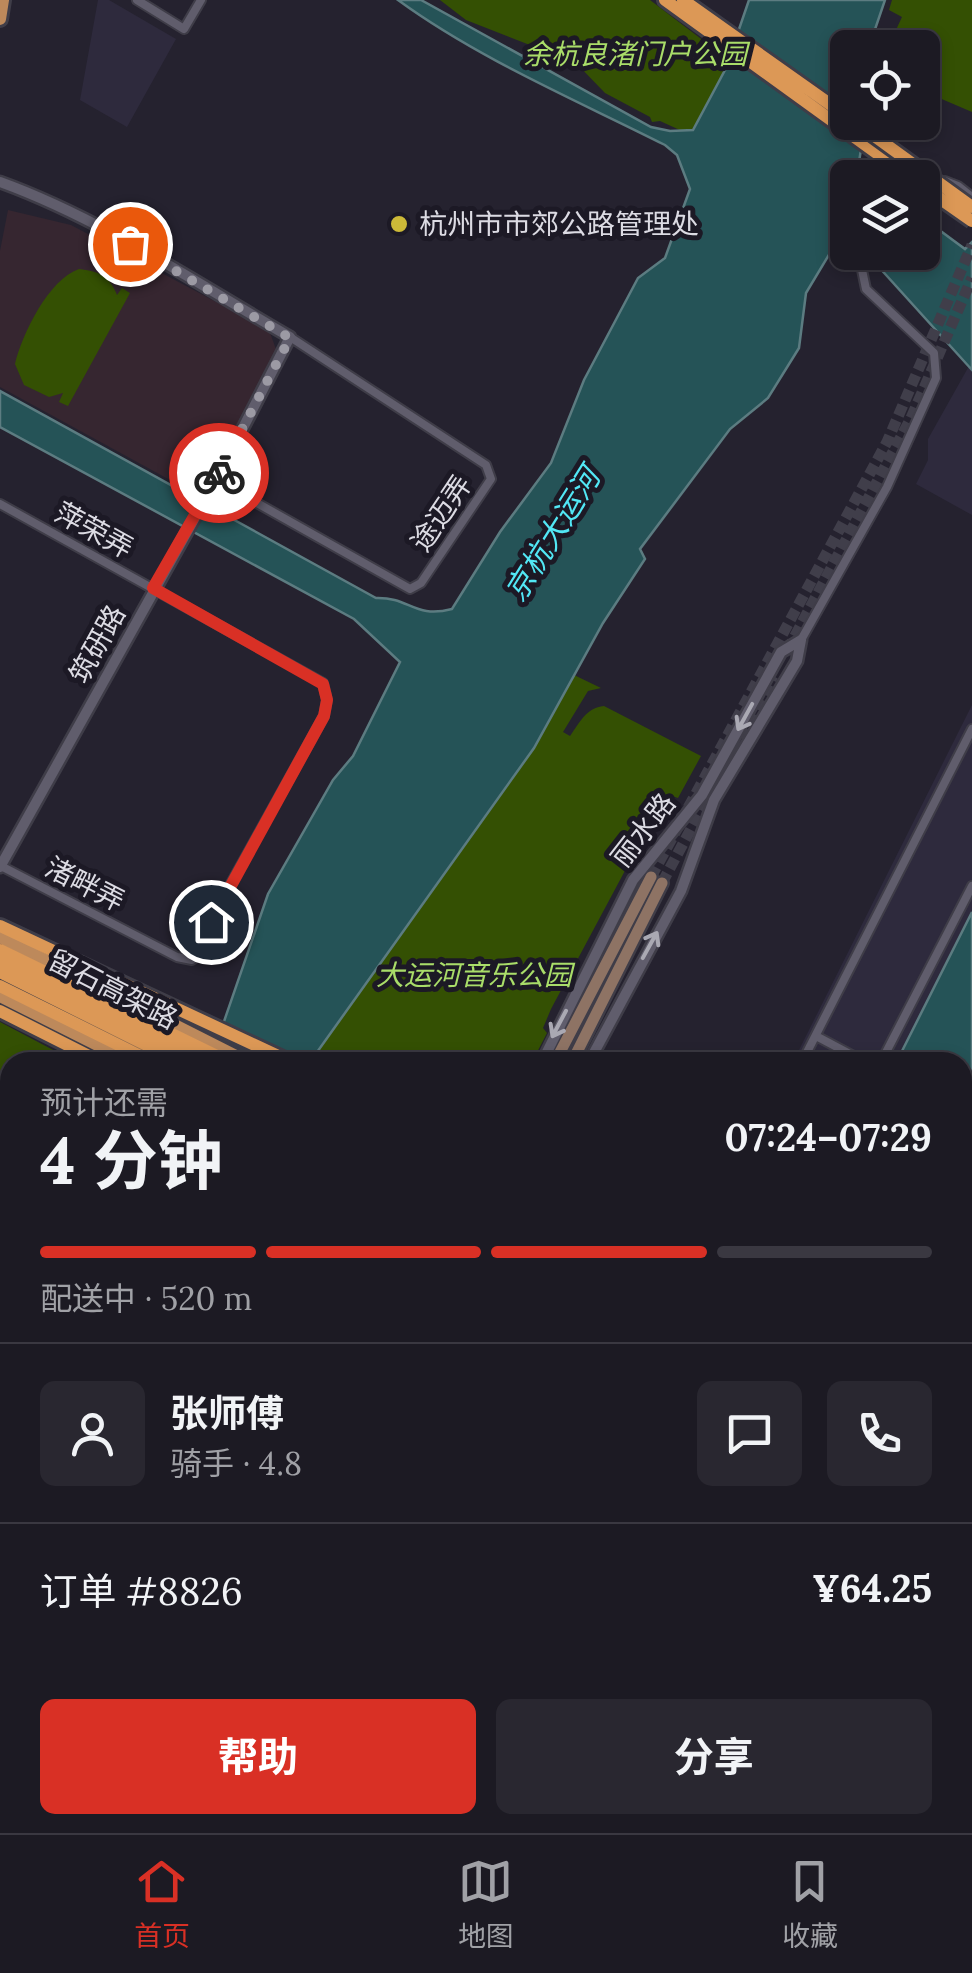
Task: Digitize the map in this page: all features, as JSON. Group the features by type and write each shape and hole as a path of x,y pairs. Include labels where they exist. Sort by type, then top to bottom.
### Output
{"highway":[{"path":"665,0 886,160"},
{"path":"683,0 830,105"},
{"path":"879,140 972,206"},
{"path":"940,199 972,222"},
{"name":"留石高架路","path":"0,926 270,1052"},
{"path":"0,950 209,1052"},
{"name":"留石高架路","path":"0,960 184,1052"},
{"name":"留石高架路","path":"0,972 160,1052"},
{"path":"0,986 134,1052"},
{"path":"0,1011 81,1052"}],"main road":[{"path":"0,19 3,0"},
{"name":"丽水路","path":"561,1052 656,880 577,1052"},
{"path":"0,937 228,1052"},
{"path":"0,996 111,1052"}],"street":[{"path":"137,0 184,30 201,0"},
{"path":"940,185 945,181 972,197"},
{"path":"0,182 40,196 130,244 290,338"},
{"name":"丽水路","path":"594,1052 680,891 714,800 797,660 800,640 879,503 936,378 934,352 866,289 862,270"},
{"name":"筑研路","path":"0,866 216,480 290,338"},
{"name":"途迈弄","path":"216,480 410,589 421,583 491,479 486,465 290,338"},
{"name":"萍荣弄","path":"0,504 323,684"},
{"name":"丽水路","path":"544,1052 633,880 702,794 781,652 800,640"},
{"name":"渚畔弄","path":"0,866 178,957 192,960 198,956 218,907 324,716 327,700 323,684"},
{"path":"807,1052 972,729"},
{"path":"886,1052 972,886"},
{"path":"816,1036 846,1052"}],"shaded area":[{"path":"98,0 109,0 176,39 127,127 80,100"},
{"path":"8,210 71,225 269,330 277,352 201,497 0,387 0,251"},
{"path":"969,366 972,515 916,484 928,460 928,439"},
{"path":"972,705 972,912 902,1052 798,1052"}],"green space":[{"name":"余杭良渚门户公园","path":"440,0 650,0 734,64 709,138 685,141 682,131 660,121 652,122 650,117 605,93 576,63 466,20"},
{"path":"892,0 972,0 972,112 940,98 940,30 896,30 902,17 889,10"},
{"path":"79,269 103,276 117,295 122,288 130,293 68,406 59,402 63,393 49,397 24,385 15,364 30,323 47,296"},
{"name":"大运河音乐公园","path":"574,675 601,688 588,691 563,732 570,736 588,713 604,706 701,756 678,798 666,794 551,1009 543,1028 547,1033 537,1052 318,1052 534,748"},
{"path":"0,1022 57,1052 0,1052"}],"water":[{"name":"京杭大运河","path":"398,0 421,0 651,127 670,131 693,130 725,70 749,0 885,0 875,30 830,30 830,140 863,140 859,160 830,160 830,253 806,293 799,348 768,398 730,429 640,549 645,559 603,623 534,748 317,1052 213,1052 268,894 333,780 353,756 400,662 354,619 0,427 0,391 376,598 420,610 452,609 500,532 551,463 584,380 638,278 665,258 690,189 677,155 665,145 495,60"},
{"path":"940,231 965,249 972,242 972,370 882,270 940,270"},
{"path":"972,912 972,1052 902,1052"}],"tunnel":[{"path":"688,808 887,442 972,245"},
{"path":"787,651 911,418 972,278"},
{"path":"662,883 773,676"},
{"path":"651,877 677,829"}],"way so far":[{"path":"130,244 290,338 219,473"}],"place":[{"name":"杭州市市郊公路管理处","path":"399,224"}],"route":[{"path":"211,922 327,708 323,684 153,588 219,473"}]}
